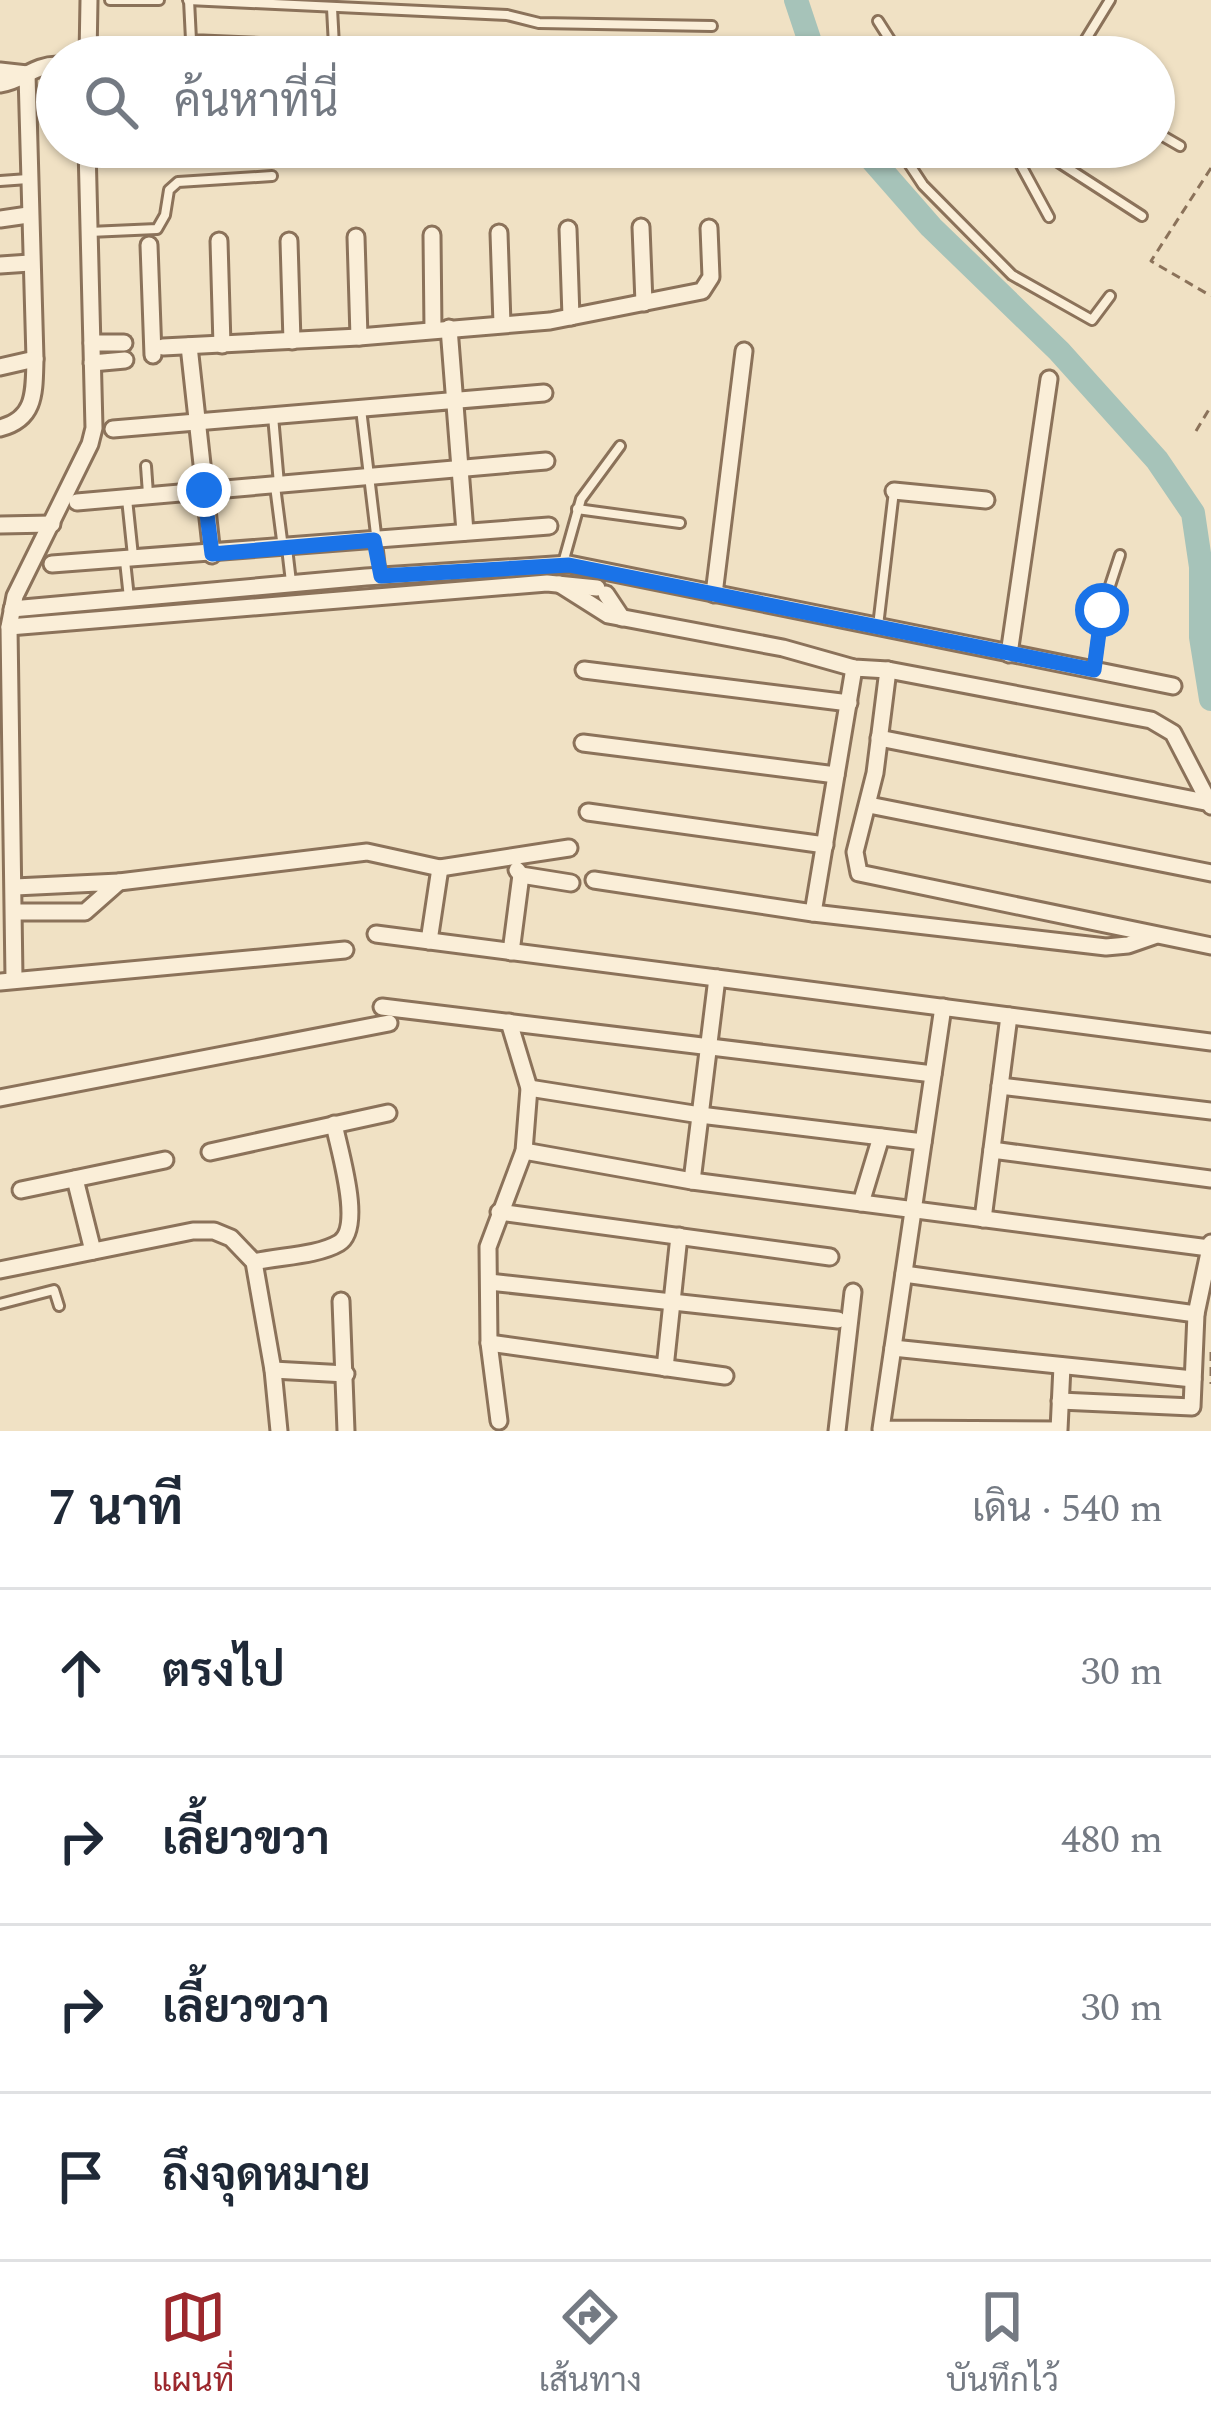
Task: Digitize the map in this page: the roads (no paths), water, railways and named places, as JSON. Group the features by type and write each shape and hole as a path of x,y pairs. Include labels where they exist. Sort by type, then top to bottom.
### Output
{"street":[{"path":"88,36 89,0"},
{"path":"0,83 36,68"},
{"path":"0,71 27,74"},
{"path":"0,428 17,424 25,416 34,387 27,74"},
{"path":"87,168 94,428 8,620 5,725 10,876 16,912 7,980 345,950"},
{"path":"0,219 28,215"},
{"path":"640,226 644,303"},
{"path":"92,363 142,350 502,325 644,303 707,288 711,277 709,228"},
{"path":"568,229 571,317"},
{"path":"499,233 502,325"},
{"path":"431,235 454,399 465,532"},
{"path":"356,237 359,338"},
{"path":"290,241 292,341"},
{"path":"219,242 222,345"},
{"path":"142,350 149,245"},
{"path":"0,265 30,263"},
{"path":"92,343 142,350"},
{"path":"189,346 212,554"},
{"path":"714,593 744,351"},
{"path":"0,367 35,359"},
{"path":"1009,654 1049,379"},
{"path":"113,429 544,393"},
{"path":"77,502 546,461"},
{"path":"894,490 986,500"},
{"path":"0,526 52,524"},
{"path":"52,564 549,526"},
{"path":"8,620 129,598 562,564 1173,686"},
{"path":"8,620 559,584 601,591 622,618"},
{"path":"559,584 592,608 622,618 783,648 854,668 889,670 1162,724 1173,733 1210,804"},
{"path":"813,914 854,668"},
{"path":"584,670 849,703"},
{"path":"889,670 869,805 854,860 859,873 1211,946"},
{"path":"879,738 1210,804"},
{"path":"583,743 836,775"},
{"path":"869,805 1211,873"},
{"path":"588,812 825,845"},
{"path":"10,876 119,882 367,852 440,868 569,848"},
{"path":"509,857 521,875 511,952"},
{"path":"429,941 440,868"},
{"path":"521,875 571,883"},
{"path":"594,880 813,914 1106,947 1154,936"},
{"path":"16,912 86,912 119,882"},
{"path":"376,934 1211,1042"},
{"path":"692,1181 717,979"},
{"path":"382,1007 933,1074"},
{"path":"943,1007 881,1429 1059,1430 1062,1366"},
{"path":"983,1219 1009,1016"},
{"path":"500,1421 489,1343 488,1247 524,1151 529,1088 509,1022"},
{"path":"0,1098 389,1023"},
{"path":"1000,1086 1211,1111"},
{"path":"529,1088 923,1142"},
{"path":"210,1152 388,1113"},
{"path":"254,1262 342,1242 349,1233 350,1207 334,1124"},
{"path":"861,1203 880,1137"},
{"path":"992,1150 1211,1179"},
{"path":"524,1151 692,1181 1210,1245 1196,1314 1192,1407 1060,1401"},
{"path":"21,1190 165,1160"},
{"path":"75,1179 93,1251"},
{"path":"499,1212 830,1257"},
{"path":"0,1270 193,1231 214,1231 231,1238 254,1262 279,1431"},
{"path":"665,1368 679,1236"},
{"path":"904,1274 1196,1314"},
{"path":"489,1282 838,1320"},
{"path":"837,1431 853,1292"},
{"path":"340,1300 346,1431"},
{"path":"489,1343 725,1376"},
{"path":"893,1348 1193,1379"},
{"path":"273,1370 346,1374"}],"lane":[{"path":"110,0 159,0"},
{"path":"191,36 189,0 507,15 539,23 712,26"},
{"path":"1088,36 1110,0"},
{"path":"332,8 333,36"},
{"path":"878,21 888,36"},
{"path":"1175,143 1180,146"},
{"path":"912,168 1012,275 1092,320 1110,296"},
{"path":"1022,168 1049,217"},
{"path":"1068,168 1142,216"},
{"path":"87,232 157,229 169,190 178,182 272,176"},
{"path":"0,181 28,179"},
{"path":"361,407 381,576"},
{"path":"273,415 291,584"},
{"path":"562,564 577,509 620,446"},
{"path":"146,466 148,496"},
{"path":"878,627 894,490"},
{"path":"127,497 129,598"},
{"path":"577,509 680,523"},
{"path":"1094,670 1102,610 1120,555"},
{"path":"0,1304 54,1290 59,1306"}],"waterway":[{"path":"796,0 808,36"},
{"path":"879,168 931,227 1059,351 1157,460 1193,513 1201,567 1201,637 1211,699"}]}
